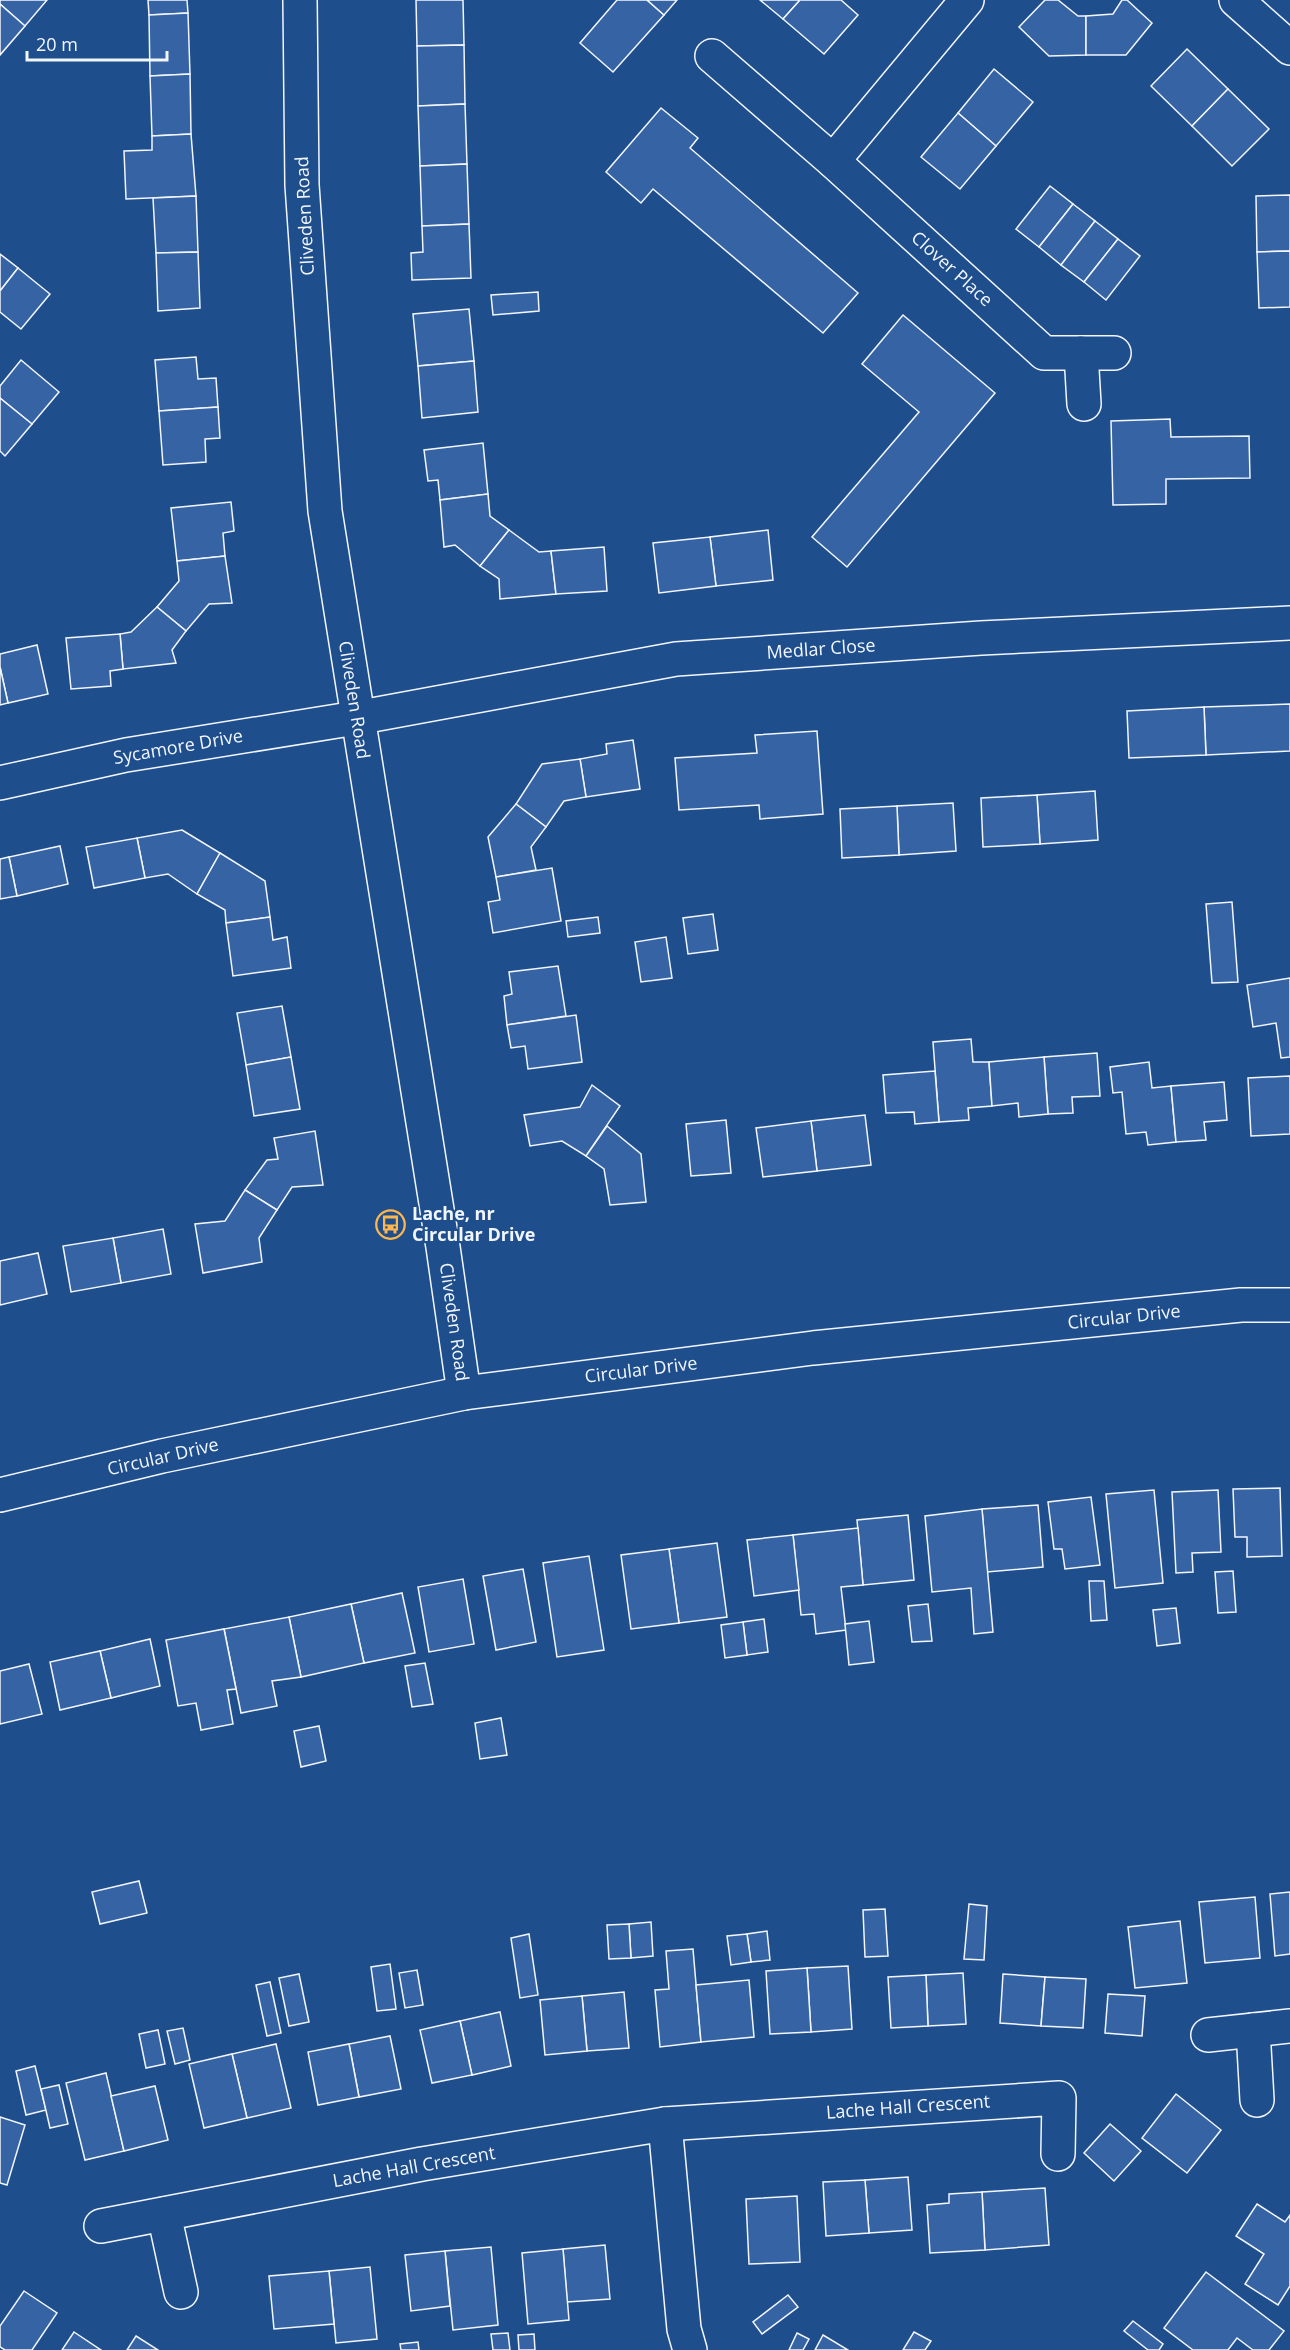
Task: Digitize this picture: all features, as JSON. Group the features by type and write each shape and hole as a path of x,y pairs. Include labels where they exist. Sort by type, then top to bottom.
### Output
{"street":[{"name":"Cliveden Road","path":"300,0 302,185 325,511 356,718 443,1247 464,1393"},
{"path":"832,161 967,0"},
{"path":"1236,0 1290,48"},
{"name":"Clover Place","path":"712,56 1044,352 1114,353"},
{"path":"1081,353 1084,404"},
{"name":"Medlar Close","path":"356,718 676,659 981,638 1290,623"},
{"name":"Sycamore Drive","path":"0,783 126,755 356,718"},
{"name":"Circular Drive","path":"0,1495 162,1456 464,1393 813,1348 1240,1305 1290,1305"},
{"path":"1208,2035 1290,2026"},
{"path":"1253,2030 1257,2100"},
{"name":"Lache Hall Crescent","path":"101,2226 422,2164 665,2124 1059,2098 1058,2154"},
{"path":"665,2124 684,2329 690,2350"},
{"path":"164,2214 181,2292"}],"building":[{"path":"0,0 47,0 25,26 0,4"},
{"path":"148,0 187,0 188,13 149,15"},
{"path":"416,0 463,0 464,45 417,46"},
{"path":"617,0 647,0 664,15 613,72 580,43"},
{"path":"647,0 677,0 664,15"},
{"path":"760,0 800,0 783,19"},
{"path":"800,0 841,0 858,15 824,54 783,19"},
{"path":"1045,0 1058,0 1078,16 1086,16 1086,55 1049,56 1019,27"},
{"path":"1122,0 1127,0 1152,23 1126,55 1086,55 1086,16 1113,14"},
{"path":"0,4 25,26 0,55"},
{"path":"188,13 190,74 150,76 149,15"},
{"path":"464,45 465,104 418,106 417,46"},
{"path":"1187,49 1228,89 1192,126 1151,86"},
{"path":"994,69 1033,102 996,146 958,113"},
{"path":"190,74 191,134 152,136 150,76"},
{"path":"1228,89 1269,129 1232,166 1192,126"},
{"path":"465,104 467,164 420,166 418,106"},
{"path":"661,108 698,138 690,148 858,293 823,333 653,189 641,203 606,172"},
{"path":"958,113 996,146 960,189 921,157"},
{"path":"191,134 196,196 126,199 124,151 152,150 152,136"},
{"path":"467,164 469,224 422,226 420,166"},
{"path":"1050,186 1073,204 1039,247 1016,229"},
{"path":"1290,195 1290,251 1257,252 1256,196"},
{"path":"196,196 198,252 156,253 153,198"},
{"path":"1073,204 1095,221 1061,265 1039,247"},
{"path":"1095,221 1118,239 1084,282 1061,265"},
{"path":"469,224 471,278 412,280 411,253 423,252 422,226"},
{"path":"1118,239 1140,256 1106,300 1084,282"},
{"path":"1290,251 1290,307 1259,308 1257,252"},
{"path":"198,252 200,308 158,311 156,253"},
{"path":"0,254 18,268 0,291"},
{"path":"18,268 50,294 21,329 0,312 0,291"},
{"path":"538,292 539,311 493,315 491,295"},
{"path":"469,309 474,361 418,366 413,314"},
{"path":"903,315 995,393 847,567 812,537 919,412 862,364"},
{"path":"196,357 198,379 216,378 218,407 159,411 155,360"},
{"path":"21,360 59,392 32,424 0,398 0,386"},
{"path":"474,361 478,412 422,418 418,366"},
{"path":"0,398 32,424 5,456 0,451"},
{"path":"218,407 220,438 205,439 206,462 163,465 159,411"},
{"path":"1170,419 1171,437 1249,436 1250,478 1166,479 1166,504 1113,505 1111,421"},
{"path":"483,443 488,494 440,500 438,480 428,481 424,450"},
{"path":"488,494 490,516 509,530 480,566 455,545 444,547 440,500"},
{"path":"231,502 234,531 223,533 225,556 177,561 171,508"},
{"path":"509,530 539,552 551,551 556,594 500,599 499,579 480,566"},
{"path":"768,530 773,580 716,586 710,537"},
{"path":"710,537 716,586 659,593 653,543"},
{"path":"604,547 607,591 556,594 551,551"},
{"path":"225,556 232,603 209,604 186,631 157,607 179,581 177,561"},
{"path":"157,607 186,631 172,650 176,663 123,669 120,634 131,632"},
{"path":"120,634 123,669 110,671 111,686 71,689 66,638"},
{"path":"37,645 48,694 8,703 0,667 0,654"},
{"path":"0,667 8,703 0,705"},
{"path":"1290,704 1290,751 1206,755 1204,707"},
{"path":"1204,707 1206,755 1129,758 1127,711"},
{"path":"817,731 823,814 760,819 759,805 679,810 675,758 757,753 755,735"},
{"path":"633,740 640,789 586,797 580,759 607,754 606,744"},
{"path":"580,759 586,797 564,801 546,827 516,804 542,764"},
{"path":"1095,791 1098,840 1040,844 1037,795"},
{"path":"1037,795 1040,844 983,847 981,798"},
{"path":"953,803 956,851 899,855 897,806"},
{"path":"516,804 546,827 531,847 536,870 496,877 488,837"},
{"path":"897,806 899,855 842,858 840,809"},
{"path":"182,830 220,853 197,894 168,874 145,878 137,838"},
{"path":"137,838 145,878 94,888 86,847"},
{"path":"60,846 68,884 17,896 9,857"},
{"path":"220,853 265,881 270,917 226,923 225,910 197,894"},
{"path":"9,857 17,896 0,899 0,859"},
{"path":"552,868 561,921 493,933 488,902 500,900 496,877"},
{"path":"1232,902 1238,982 1212,983 1206,904"},
{"path":"713,914 718,950 688,954 683,918"},
{"path":"270,917 273,940 287,937 291,968 233,976 226,923"},
{"path":"598,917 600,933 568,937 566,921"},
{"path":"666,937 672,978 641,982 635,942"},
{"path":"558,966 566,1016 507,1025 504,996 512,994 509,972"},
{"path":"1290,978 1290,1057 1281,1058 1276,1023 1253,1027 1247,985"},
{"path":"282,1006 291,1057 246,1065 237,1013"},
{"path":"576,1015 582,1062 528,1069 525,1046 511,1048 507,1025"},
{"path":"971,1039 973,1062 989,1062 992,1106 968,1108 969,1120 939,1122 933,1042"},
{"path":"1097,1053 1100,1096 1072,1097 1073,1113 1048,1114 1044,1057"},
{"path":"291,1057 300,1109 254,1116 246,1065"},
{"path":"1044,1057 1048,1114 1019,1117 1018,1103 992,1106 989,1062"},
{"path":"1149,1062 1152,1088 1171,1086 1176,1142 1148,1145 1146,1132 1126,1134 1122,1092 1113,1093 1110,1067"},
{"path":"935,1071 939,1122 915,1124 914,1112 886,1113 883,1075"},
{"path":"1290,1076 1290,1134 1251,1136 1248,1078"},
{"path":"1224,1082 1227,1120 1204,1122 1206,1140 1176,1142 1171,1086"},
{"path":"592,1085 620,1106 586,1156 562,1141 530,1146 524,1115 580,1107"},
{"path":"865,1115 871,1165 817,1171 811,1121"},
{"path":"726,1120 731,1173 691,1176 686,1124"},
{"path":"811,1121 817,1171 763,1177 756,1128"},
{"path":"607,1126 641,1154 646,1202 610,1205 604,1169 586,1156"},
{"path":"315,1131 323,1185 292,1187 277,1210 245,1190 267,1160 278,1159 274,1138"},
{"path":"245,1190 277,1210 259,1238 262,1262 203,1273 195,1224 225,1221"},
{"path":"163,1229 171,1274 121,1283 113,1238"},
{"path":"113,1238 121,1283 71,1292 63,1246"},
{"path":"38,1253 47,1294 0,1305 0,1261"},
{"path":"1280,1488 1282,1556 1247,1557 1247,1537 1235,1537 1233,1489"},
{"path":"1154,1490 1163,1583 1115,1588 1106,1494"},
{"path":"1218,1490 1221,1552 1192,1553 1193,1572 1176,1573 1172,1492"},
{"path":"1091,1497 1100,1565 1065,1569 1062,1549 1054,1549 1048,1502"},
{"path":"1038,1505 1043,1567 987,1572 982,1509"},
{"path":"982,1509 993,1632 974,1634 971,1588 932,1592 925,1516"},
{"path":"908,1515 914,1580 863,1585 857,1520"},
{"path":"858,1528 863,1585 841,1587 846,1630 816,1634 814,1614 801,1615 793,1535"},
{"path":"793,1535 799,1590 754,1596 747,1540"},
{"path":"717,1543 727,1617 679,1623 669,1549"},
{"path":"669,1549 679,1623 631,1629 621,1555"},
{"path":"589,1556 604,1650 557,1657 543,1563"},
{"path":"523,1569 536,1642 496,1650 483,1576"},
{"path":"1233,1571 1236,1612 1218,1613 1215,1572"},
{"path":"463,1579 474,1644 429,1652 418,1587"},
{"path":"1089,1581 1104,1581 1107,1620 1091,1621"},
{"path":"402,1593 415,1653 364,1663 351,1604"},
{"path":"351,1604 364,1663 301,1677 289,1617"},
{"path":"928,1604 932,1641 912,1642 908,1606"},
{"path":"1176,1608 1180,1643 1157,1646 1153,1610"},
{"path":"289,1617 301,1677 272,1681 277,1706 241,1713 224,1629"},
{"path":"764,1619 768,1652 747,1655 743,1622"},
{"path":"869,1621 874,1662 849,1665 845,1624"},
{"path":"743,1622 747,1655 725,1658 721,1625"},
{"path":"224,1629 236,1689 227,1690 233,1724 201,1730 196,1703 178,1706 166,1640"},
{"path":"150,1639 160,1686 111,1698 100,1651"},
{"path":"100,1651 111,1698 60,1710 50,1662"},
{"path":"425,1663 433,1704 412,1707 405,1666"},
{"path":"29,1664 42,1714 0,1724 0,1671"},
{"path":"501,1718 507,1755 480,1759 475,1723"},
{"path":"319,1726 326,1761 301,1767 294,1731"},
{"path":"139,1881 147,1913 100,1924 92,1892"},
{"path":"1290,1892 1290,1954 1275,1956 1270,1894"},
{"path":"1255,1897 1260,1958 1205,1963 1199,1902"},
{"path":"969,1904 987,1906 984,1960 964,1959"},
{"path":"885,1909 888,1956 865,1957 863,1910"},
{"path":"1180,1921 1187,1983 1135,1988 1128,1927"},
{"path":"651,1922 653,1956 631,1958 629,1924"},
{"path":"629,1924 631,1958 609,1959 607,1925"},
{"path":"767,1931 770,1960 751,1962 747,1934"},
{"path":"529,1934 538,1995 520,1998 511,1938"},
{"path":"747,1934 751,1962 731,1965 727,1936"},
{"path":"693,1949 701,2042 660,2047 655,1990 669,1989 666,1951"},
{"path":"390,1964 396,2009 377,2011 371,1967"},
{"path":"848,1966 852,2029 811,2032 807,1968"},
{"path":"807,1968 811,2032 770,2034 766,1971"},
{"path":"417,1970 423,2005 405,2008 399,1973"},
{"path":"963,1973 966,2024 928,2026 926,1975"},
{"path":"299,1974 309,2022 289,2026 279,1978"},
{"path":"1003,1974 1045,1977 1041,2026 1000,2023"},
{"path":"926,1975 928,2026 891,2028 888,1977"},
{"path":"1045,1977 1086,1979 1083,2028 1041,2026"},
{"path":"749,1980 754,2037 701,2042 696,1985"},
{"path":"270,1982 281,2033 267,2036 256,1985"},
{"path":"624,1992 629,2048 587,2051 582,1996"},
{"path":"1108,1994 1145,1996 1142,2036 1105,2033"},
{"path":"582,1996 587,2051 545,2055 540,2000"},
{"path":"500,2012 511,2066 472,2075 460,2021"},
{"path":"460,2021 472,2075 432,2083 420,2030"},
{"path":"183,2028 190,2060 175,2064 167,2031"},
{"path":"158,2030 165,2064 146,2068 139,2034"},
{"path":"390,2036 401,2089 359,2097 349,2044"},
{"path":"276,2044 291,2108 247,2118 232,2054"},
{"path":"349,2044 359,2097 318,2105 308,2052"},
{"path":"232,2054 247,2118 204,2128 189,2064"},
{"path":"35,2066 46,2110 26,2115 16,2071"},
{"path":"106,2073 124,2151 85,2160 66,2083"},
{"path":"59,2085 68,2124 50,2128 41,2089"},
{"path":"155,2086 168,2140 124,2151 111,2096"},
{"path":"1176,2094 1221,2130 1187,2173 1142,2138"},
{"path":"0,2117 25,2125 7,2185 0,2183"},
{"path":"1110,2124 1141,2151 1114,2181 1084,2153"},
{"path":"908,2177 912,2230 869,2233 865,2180"},
{"path":"865,2180 869,2233 826,2236 823,2182"},
{"path":"1045,2188 1049,2245 985,2250 982,2192"},
{"path":"982,2192 985,2250 930,2253 927,2205 949,2203 949,2194"},
{"path":"797,2196 800,2262 749,2264 746,2199"},
{"path":"1257,2204 1285,2222 1290,2215 1290,2286 1278,2305 1245,2284 1264,2254 1236,2236"},
{"path":"605,2245 610,2299 567,2302 563,2249"},
{"path":"491,2247 498,2325 453,2330 445,2251"},
{"path":"563,2249 569,2320 528,2324 522,2253"},
{"path":"445,2251 450,2306 411,2311 405,2255"},
{"path":"370,2267 377,2339 336,2343 329,2271"},
{"path":"329,2271 334,2324 274,2329 269,2276"},
{"path":"1206,2272 1284,2331 1269,2350 1253,2350 1237,2338 1228,2350 1193,2350 1164,2328"},
{"path":"24,2291 57,2313 32,2350 5,2350 0,2347 0,2326"},
{"path":"788,2295 798,2307 762,2334 753,2322"},
{"path":"1133,2321 1163,2344 1159,2350 1148,2350 1124,2331"},
{"path":"74,2332 101,2350 62,2350"},
{"path":"914,2332 931,2341 925,2350 903,2350"},
{"path":"508,2333 510,2350 493,2350 491,2334"},
{"path":"797,2333 809,2339 803,2350 789,2350"},
{"path":"534,2334 535,2350 519,2350 518,2335"},
{"path":"823,2335 848,2350 815,2350"},
{"path":"136,2336 158,2350 127,2350"},
{"path":"418,2342 419,2350 401,2350 400,2344"}],"place":[{"name":"Lache, nr Circular Drive","path":"391,1224"}]}
